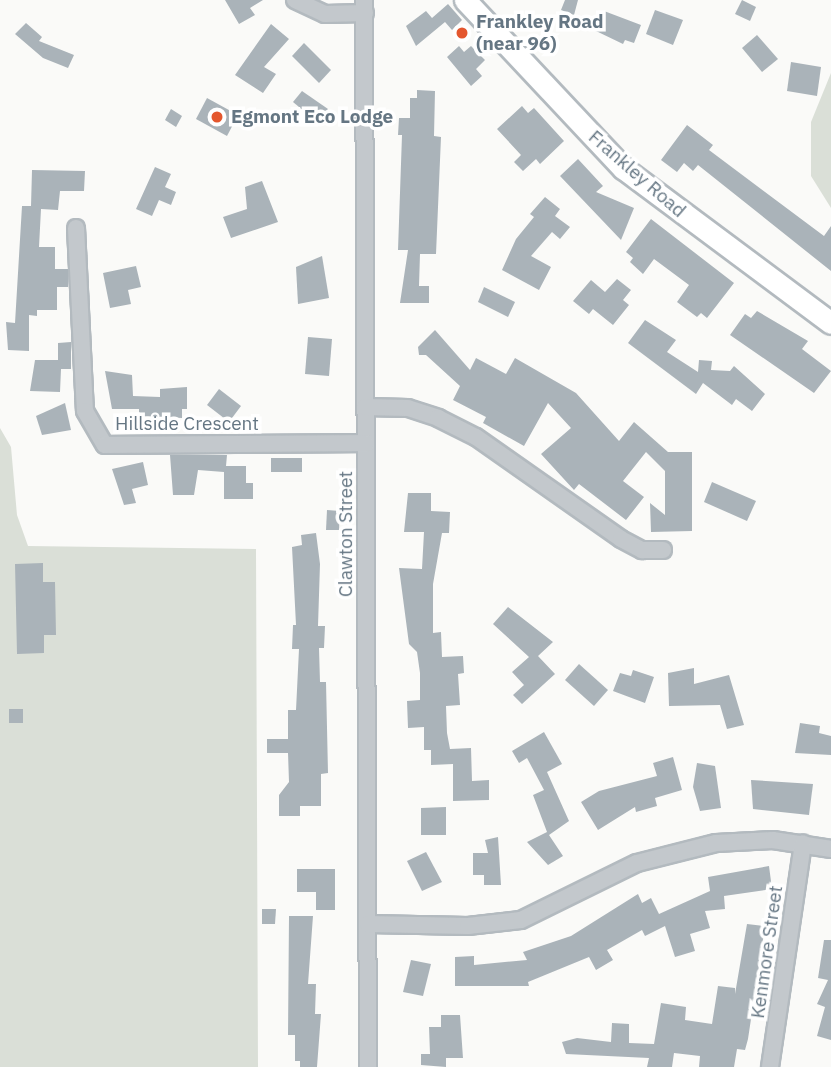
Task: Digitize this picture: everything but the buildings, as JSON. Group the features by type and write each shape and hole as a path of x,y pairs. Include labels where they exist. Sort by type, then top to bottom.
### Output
{"street":[{"path":"295,0 325,13 365,7"},
{"name":"Frankley Road","path":"465,0 623,168 831,323"},
{"name":"Clawton Street","path":"365,7 368,1067"},
{"name":"Hillside Crescent","path":"76,228 85,411 105,445 366,443"},
{"path":"365,407 408,408 438,418 476,437 621,539 642,550 663,550"},
{"path":"368,924 468,926 521,920 610,875 672,853 743,841 803,844 831,849"},
{"name":"Kenmore Street","path":"771,1067 803,844"}],"shaded area":[{"path":"831,73 831,208 811,176 811,122"},
{"path":"0,428 11,447 17,515 28,546 256,549 258,1067 0,1067"}],"place":[{"name":"Frankley Road (near 96)","path":"462,33"},
{"name":"Egmont Eco Lodge","path":"217,117"}]}
